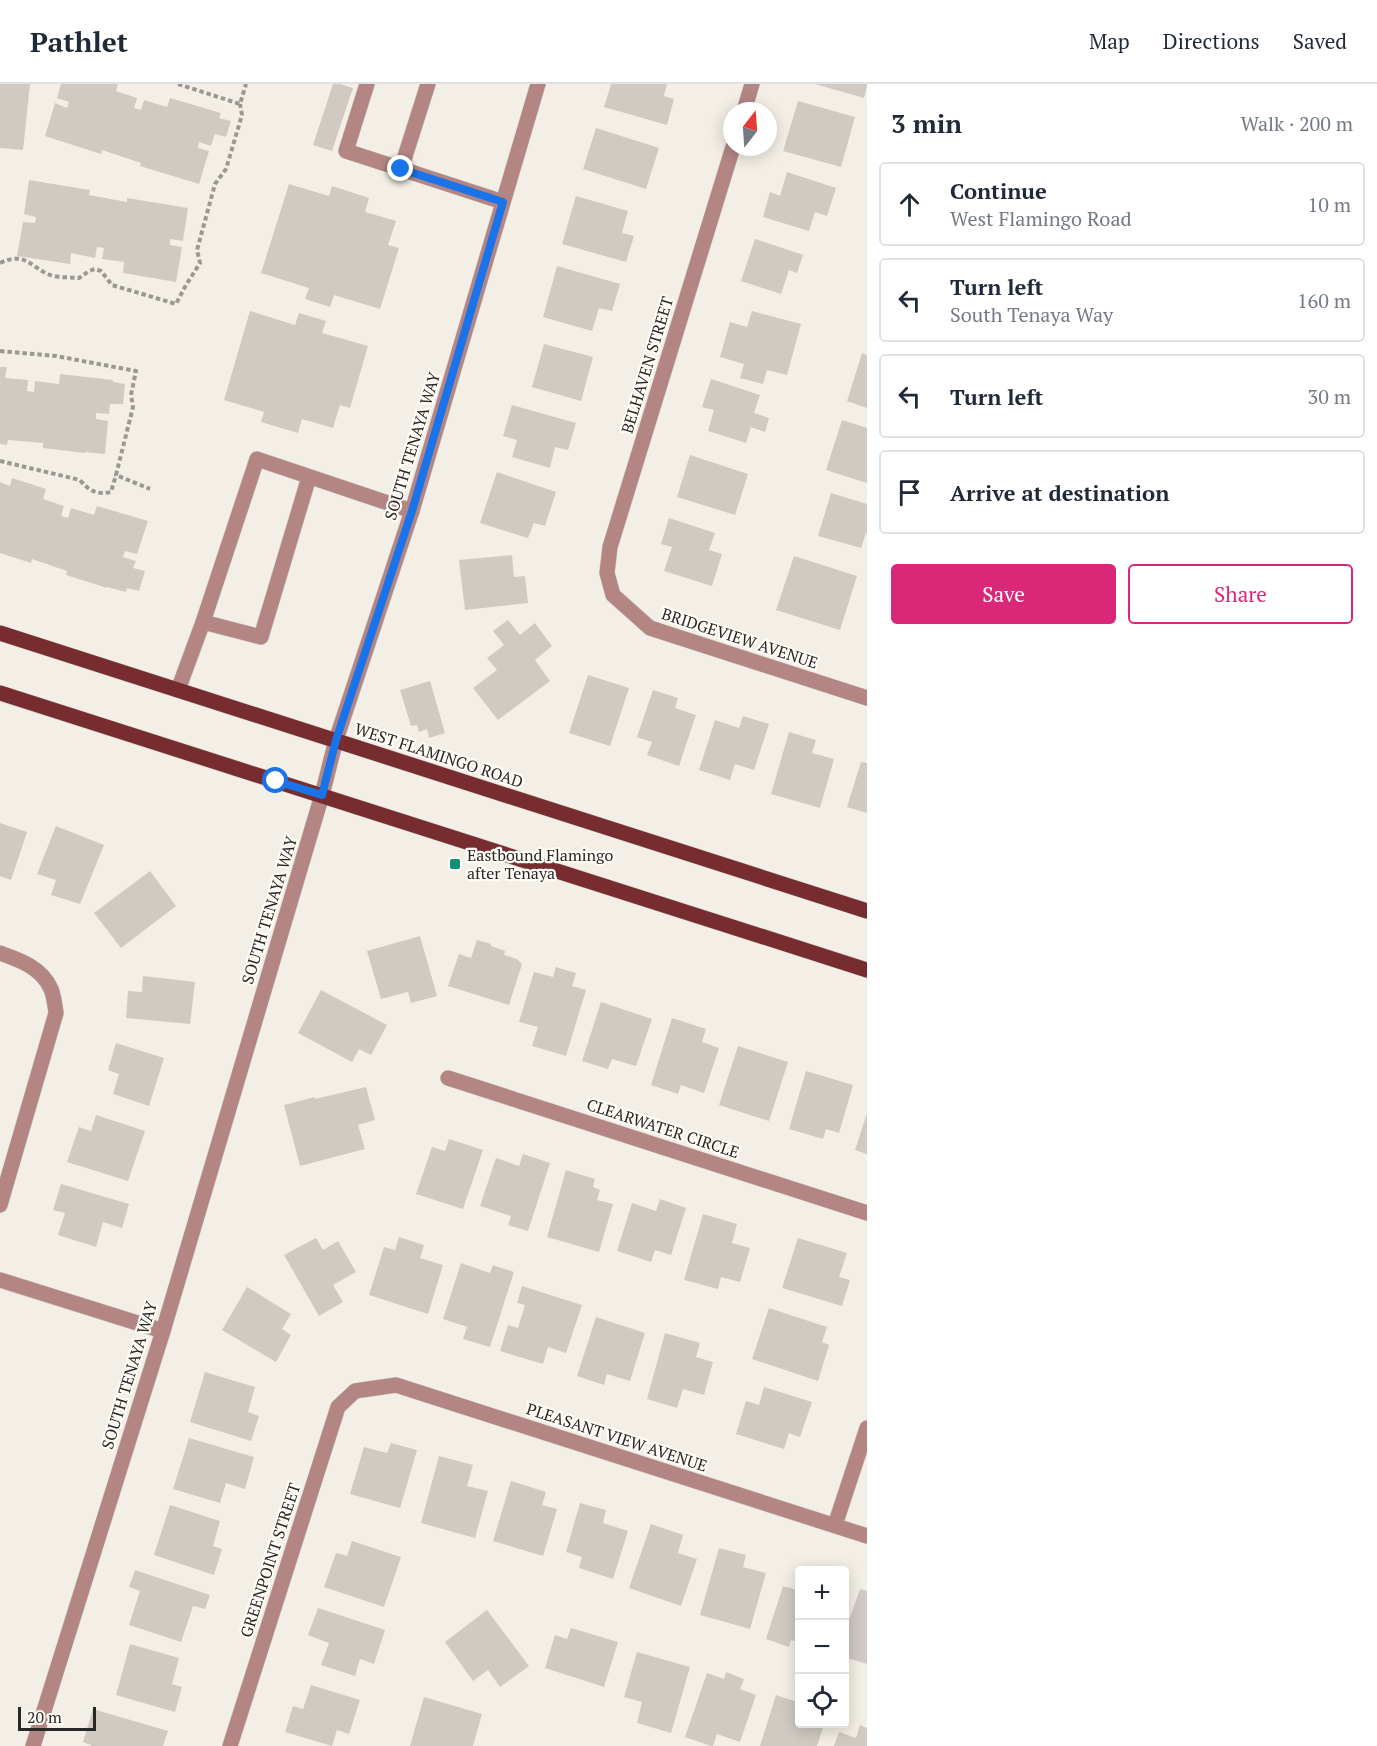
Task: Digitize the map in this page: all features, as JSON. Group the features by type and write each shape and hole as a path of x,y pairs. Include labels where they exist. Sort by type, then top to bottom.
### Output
{"main road":[{"name":"WEST FLAMINGO ROAD","path":"0,633 867,911"},
{"path":"0,693 867,970"}],"street":[{"path":"367,84 346,151 503,202"},
{"path":"401,169 428,84"},
{"name":"SOUTH TENAYA WAY","path":"33,1746 162,1331 322,795 336,740 412,511 538,84"},
{"path":"747,102 752,84"},
{"name":"BELHAVEN STREET","path":"613,595 607,573 610,547 730,156"},
{"path":"178,690 203,622 256,459 412,511"},
{"path":"203,622 261,637 309,477"},
{"name":"BRIDGEVIEW AVENUE","path":"613,595 650,628 867,698"},
{"path":"0,954 16,958 38,970 51,989 56,1013 0,1205"},
{"name":"CLEARWATER CIRCLE","path":"448,1078 867,1213"},
{"path":"0,1280 162,1331"},
{"name":"PLEASANT VIEW AVENUE","path":"355,1391 396,1385 867,1536"},
{"name":"GREENPOINT STREET","path":"230,1746 338,1407 355,1391"},
{"path":"835,1526 867,1428"}],"path":[{"path":"178,84 240,104"},
{"path":"0,263 23,259 50,275 80,278 95,269 101,271 112,285 176,304 200,263 197,250 215,184 226,169 242,116 240,104 246,84"},
{"path":"0,351 56,356 136,371 131,395 133,407 111,492 103,494 88,490 80,480 0,461"},
{"path":"116,475 150,489"}],"building":[{"path":"0,84 30,84 23,150 0,148"},
{"path":"61,84 118,84 116,91 137,98 134,108 141,110 144,100 167,107 170,98 221,113 219,118 231,121 226,137 215,134 211,146 199,142 198,148 209,151 199,184 140,166 141,163 102,150 101,154 45,136 55,103 67,108 69,102 57,98"},
{"path":"333,84 353,88 332,151 313,145"},
{"path":"611,84 667,84 664,96 674,99 667,125 604,107"},
{"path":"815,84 867,84 867,86 864,98"},
{"path":"798,101 855,117 841,167 783,151"},
{"path":"596,128 659,148 646,189 583,169"},
{"path":"787,172 836,188 827,216 815,212 809,231 763,217 770,192 780,196"},
{"path":"29,180 90,190 89,195 127,202 127,198 188,208 183,241 170,239 170,245 182,247 176,282 123,273 124,262 102,259 104,248 97,247 95,258 71,253 70,264 17,256 23,222 35,223 36,217 24,214"},
{"path":"289,184 329,196 332,186 369,198 365,212 396,221 388,245 399,248 380,309 334,295 330,307 305,299 309,288 261,273"},
{"path":"576,196 628,211 622,233 634,236 626,262 562,244"},
{"path":"755,239 803,255 797,273 789,270 781,294 741,281"},
{"path":"557,266 620,284 612,311 599,308 592,331 543,317"},
{"path":"250,311 295,325 299,313 326,321 322,333 368,346 350,408 340,405 333,428 302,419 298,433 261,422 264,412 224,400"},
{"path":"752,311 801,324 787,375 767,370 763,384 740,378 744,364 720,357 730,322 747,327"},
{"path":"544,344 593,357 581,401 532,387"},
{"path":"862,353 867,355 867,408 847,401"},
{"path":"0,367 7,367 5,378 28,380 27,391 34,392 35,381 59,384 60,374 113,380 113,382 125,384 123,404 110,404 109,414 96,413 96,419 108,421 105,454 43,448 43,443 8,440 7,445 0,444"},
{"path":"711,379 760,395 754,413 769,418 765,432 751,427 746,443 708,431 714,410 702,407"},
{"path":"512,405 576,423 568,450 555,447 550,468 512,457 517,440 503,436"},
{"path":"842,420 867,428 867,483 826,470"},
{"path":"690,455 748,474 735,515 677,497"},
{"path":"497,472 556,492 545,526 534,523 528,538 480,523"},
{"path":"12,478 46,489 43,499 64,506 61,516 68,518 71,508 94,515 97,506 148,521 137,554 125,551 123,557 136,561 133,568 145,571 139,591 127,588 126,592 107,588 66,575 67,571 32,559 31,563 0,553 0,482 10,486"},
{"path":"831,493 867,504 867,534 861,548 818,536"},
{"path":"669,518 715,533 709,550 722,554 712,586 664,571 672,547 661,544"},
{"path":"512,555 514,577 525,576 528,603 465,610 459,560"},
{"path":"794,556 857,576 840,630 776,610"},
{"path":"508,620 520,635 535,623 552,646 535,660 550,681 498,720 473,688 497,670 487,658 504,645 493,631"},
{"path":"588,675 629,688 610,746 569,733"},
{"path":"430,681 445,733 429,738 427,729 419,732 417,725 411,726 400,690"},
{"path":"653,690 678,698 675,708 696,715 679,766 647,755 652,742 637,737"},
{"path":"743,716 769,724 754,770 735,764 730,780 699,770 715,720 739,728"},
{"path":"789,732 816,740 812,753 834,759 820,808 771,794"},
{"path":"861,762 867,763 867,813 847,807"},
{"path":"0,823 27,832 11,880 0,876"},
{"path":"56,826 104,845 80,904 51,895 56,880 37,874"},
{"path":"150,871 176,906 121,948 94,913"},
{"path":"420,936 437,996 411,1003 408,992 381,999 367,951"},
{"path":"477,940 505,951 504,955 517,959 522,964 509,1005 448,986 459,954 471,958"},
{"path":"556,967 576,973 572,986 586,990 566,1056 532,1046 538,1027 519,1022 534,972 553,977"},
{"path":"143,976 195,982 190,1024 126,1018 128,991 142,992"},
{"path":"321,990 387,1025 371,1055 359,1049 352,1062 298,1033"},
{"path":"601,1002 652,1019 636,1066 612,1059 608,1069 582,1061"},
{"path":"672,1018 706,1029 702,1042 719,1048 704,1093 681,1085 678,1094 651,1085"},
{"path":"116,1043 164,1058 149,1106 113,1094 119,1074 108,1070"},
{"path":"738,1046 788,1062 769,1121 719,1105"},
{"path":"806,1071 853,1085 839,1133 826,1129 823,1139 789,1129"},
{"path":"366,1087 375,1120 358,1125 365,1149 300,1166 284,1105"},
{"path":"867,1113 867,1154 855,1150"},
{"path":"96,1115 145,1131 128,1181 67,1162 79,1127 91,1131"},
{"path":"449,1139 483,1150 463,1209 416,1194 432,1147 445,1151"},
{"path":"523,1154 550,1163 528,1231 508,1225 511,1216 480,1206 496,1158 519,1166"},
{"path":"566,1170 595,1179 593,1187 600,1190 597,1200 613,1204 599,1252 547,1237"},
{"path":"61,1184 129,1204 122,1228 103,1222 96,1247 58,1235 65,1213 53,1210"},
{"path":"660,1199 686,1208 671,1255 655,1250 651,1262 617,1251 632,1203 656,1211"},
{"path":"703,1214 737,1224 732,1243 750,1248 740,1282 721,1277 718,1289 684,1280"},
{"path":"399,1237 424,1245 420,1258 443,1265 428,1314 369,1295 384,1247 395,1250"},
{"path":"316,1238 323,1250 338,1241 356,1272 333,1285 343,1302 319,1316 284,1255"},
{"path":"798,1238 847,1253 839,1277 850,1280 842,1306 782,1288"},
{"path":"461,1263 490,1273 493,1265 514,1272 490,1347 463,1339 467,1327 443,1319"},
{"path":"522,1286 582,1305 566,1353 548,1347 543,1364 500,1351 508,1325 518,1328 525,1305 517,1303"},
{"path":"247,1287 291,1314 282,1329 291,1335 276,1362 222,1330"},
{"path":"769,1308 827,1327 822,1342 829,1345 818,1381 752,1359"},
{"path":"596,1317 645,1333 630,1381 607,1374 604,1385 577,1376"},
{"path":"665,1333 700,1343 696,1357 713,1362 704,1395 683,1389 677,1408 647,1399"},
{"path":"205,1372 255,1387 248,1412 259,1416 251,1441 190,1422"},
{"path":"764,1387 812,1402 800,1437 789,1433 784,1449 736,1434 746,1401 759,1405"},
{"path":"189,1438 254,1457 245,1489 226,1483 220,1503 173,1489"},
{"path":"391,1443 417,1450 400,1508 350,1494 364,1447 387,1453"},
{"path":"439,1456 473,1465 467,1486 488,1491 475,1538 421,1523"},
{"path":"511,1481 546,1492 542,1505 557,1509 543,1556 493,1541"},
{"path":"580,1503 606,1510 603,1523 628,1531 613,1579 579,1568 582,1557 566,1552"},
{"path":"170,1505 220,1521 213,1546 222,1549 214,1575 154,1555"},
{"path":"651,1524 683,1535 678,1553 697,1559 681,1606 629,1588"},
{"path":"352,1541 401,1557 384,1607 324,1587 336,1553 347,1556"},
{"path":"719,1548 746,1555 743,1567 766,1573 750,1629 700,1615"},
{"path":"135,1570 210,1595 205,1609 193,1606 181,1642 129,1625 140,1591 129,1587"},
{"path":"783,1586 795,1590 795,1641 791,1640 789,1647 766,1639"},
{"path":"860,1589 867,1591 867,1664 849,1659 849,1620"},
{"path":"318,1608 385,1630 374,1664 360,1659 355,1676 321,1665 329,1643 308,1635"},
{"path":"487,1610 529,1666 500,1687 488,1670 473,1681 445,1642"},
{"path":"571,1628 618,1642 604,1687 545,1668 555,1635 567,1639"},
{"path":"130,1644 179,1658 172,1684 182,1687 175,1712 116,1695"},
{"path":"637,1652 690,1667 671,1733 637,1723 642,1702 624,1697"},
{"path":"726,1672 744,1679 740,1689 756,1695 740,1742 717,1734 711,1746 685,1737 707,1673 724,1679"},
{"path":"311,1685 360,1700 349,1734 337,1730 332,1746 285,1732 293,1706 303,1709"},
{"path":"776,1695 795,1701 795,1728 823,1728 817,1746 760,1746"},
{"path":"424,1697 482,1714 473,1746 410,1746"},
{"path":"93,1709 168,1731 163,1746 91,1746 83,1742"},
{"path":"860,1725 867,1728 867,1746 834,1746 839,1732 856,1738"}],"place":[{"name":"Eastbound Flamingo after Tenaya","path":"455,864"}],"route":[{"path":"276,781 322,795 336,740 412,511 503,202 401,169"}]}
